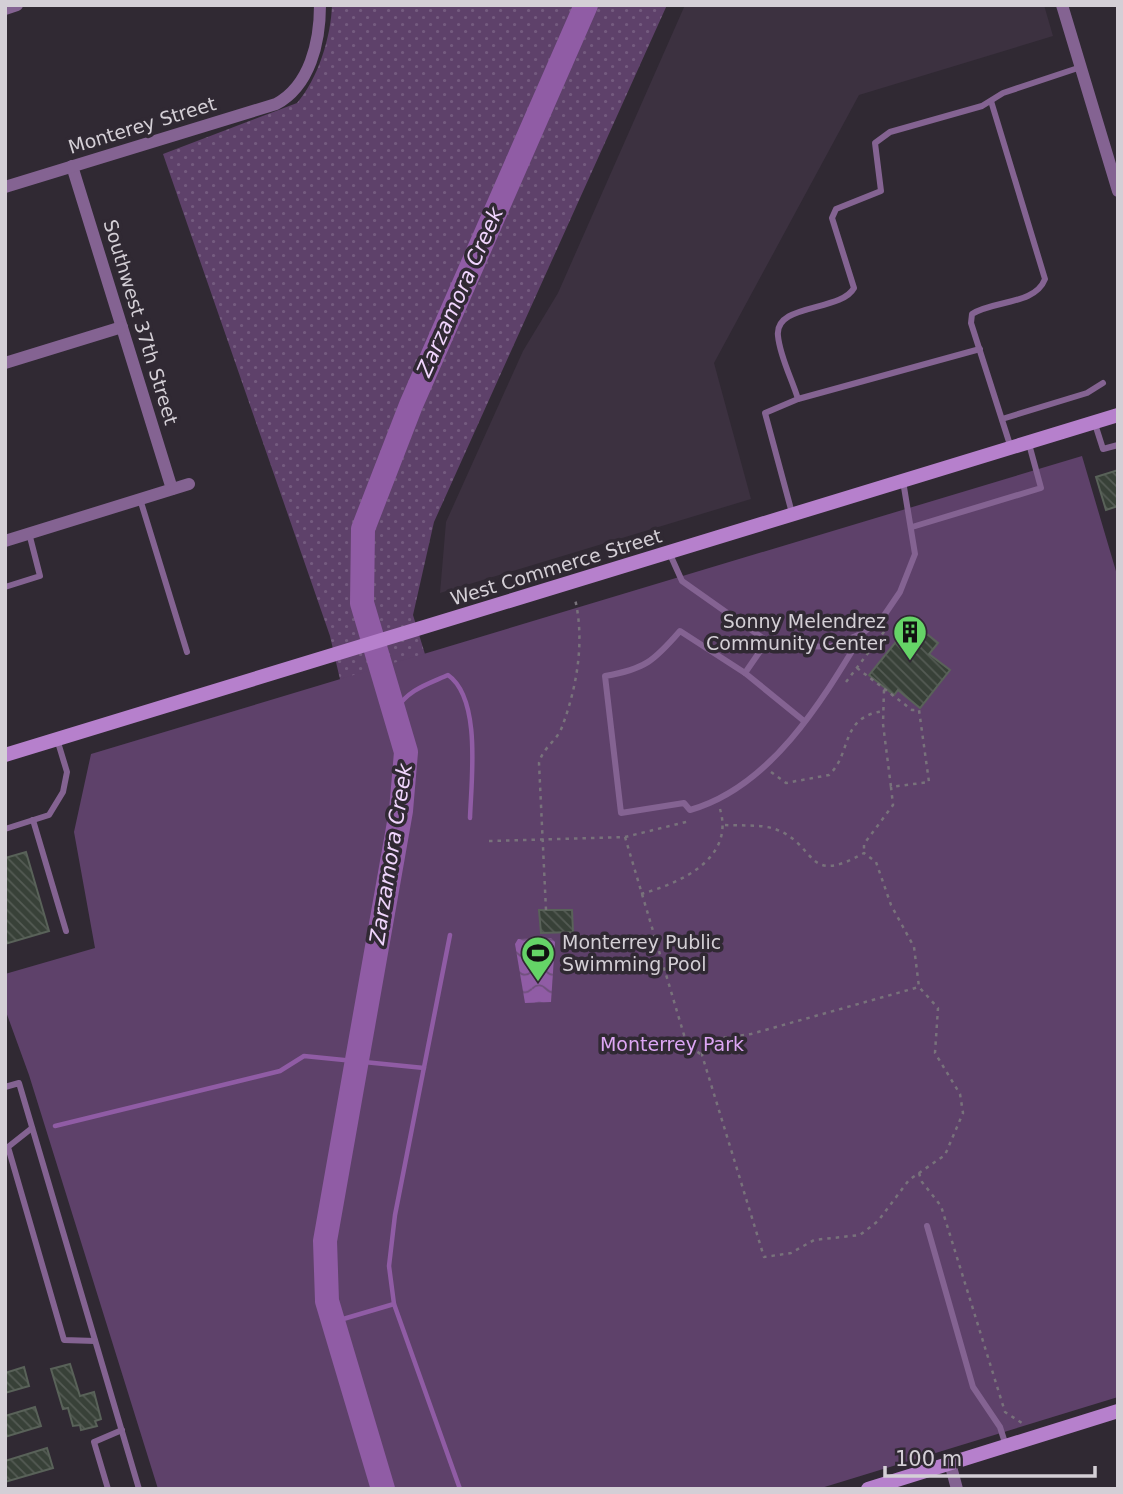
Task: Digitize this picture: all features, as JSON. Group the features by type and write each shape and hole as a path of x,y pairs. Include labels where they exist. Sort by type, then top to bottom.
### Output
{"main road":[{"name":"West Commerce Street","path":"5,755 1118,415"},
{"path":"868,1489 1118,1411"}],"street":[{"path":"5,9 17,5"},
{"name":"Monterey Street","path":"5,187 276,104 289,97 304,77 312,57 320,5"},
{"path":"1062,5 1116,175 1118,191"},
{"name":"Southwest 37th Street","path":"72,166 172,489"},
{"path":"5,363 122,327"},
{"path":"5,541 189,484"},
{"path":"950,1463 957,1489"}],"lane":[{"path":"798,398 777,335 781,322 791,314 845,299 854,288 832,218 836,209 881,191 875,143 890,132 982,106 1003,93 1081,67"},
{"path":"991,101 1045,279 1042,288 1034,295 984,307 972,314 971,323 1011,448"},
{"path":"793,514 765,413 798,398 980,349"},
{"path":"1002,419 1087,393 1102,383"},
{"path":"1094,422 1103,449 1118,445"},
{"path":"912,527 1041,488 1028,442"},
{"path":"804,721 745,673 680,631 655,660 626,672 605,676 621,813 684,803 690,810 707,805 757,773 804,721 863,634 883,617 900,593 915,554 903,481"},
{"path":"140,499 187,652"},
{"path":"5,587 40,576 29,533"},
{"path":"669,552 682,581 767,642 802,647 832,646 863,634"},
{"path":"745,673 767,642"},
{"path":"5,829 49,815 64,792 67,772 57,739"},
{"path":"33,820 66,931"},
{"path":"5,1087 19,1083 139,1489"},
{"path":"32,1128 8,1147 64,1340 95,1341"},
{"path":"927,1226 973,1387 1000,1427 1006,1446"},
{"path":"108,1489 94,1442 121,1430"}],"path":[{"path":"546,910 539,763 543,750 562,728 578,661 581,629 575,599"},
{"path":"842,687 887,628"},
{"path":"847,659 912,710 919,710 929,782 891,787"},
{"path":"864,853 864,845 894,805 884,689"},
{"path":"777,764 770,772 786,783 829,775 843,758 848,732 863,719 884,711"},
{"path":"710,813 730,803"},
{"path":"641,894 667,887 696,873 720,841 725,825 720,809"},
{"path":"489,841 625,837 700,817"},
{"path":"725,825 776,829 824,867 840,867 864,853"},
{"path":"625,837 687,1045 702,1055"},
{"path":"864,853 876,862 891,905 914,947 919,988 938,1008 934,1053 960,1094 963,1114 945,1155 897,1192 878,1221 860,1235 814,1240 791,1253 764,1257 702,1055 707,1040 751,1034 919,988"},
{"path":"919,1173 922,1182 942,1206 1005,1412 1025,1425 1030,1438"}],"shaded area":[{"path":"685,5 1044,5 1053,36 859,95 714,363 751,499 440,593 446,522 523,351 558,293"}],"green space":[{"path":"332,5 667,5 434,522 413,615 459,765 342,688 330,636 163,154 297,103 311,82 322,57"},
{"name":"Monterrey Park","path":"1082,456 1118,578 1118,1397 818,1489 158,1489 29,1075 5,1009 5,974 95,948 74,832 91,754"}],"water":[{"path":"551,938 555,942 551,1002 525,1003 515,944 518,939"}],"building":[{"path":"1118,470 1118,506 1106,510 1096,477"},
{"name":"Sonny Melendrez Community Center","path":"912,622 938,643 929,654 950,670 920,708 898,690 894,695 869,675"},
{"path":"26,852 49,931 5,944 5,858"},
{"path":"539,910 572,910 573,932 541,933"},
{"path":"70,1364 80,1396 94,1392 101,1419 95,1421 97,1426 81,1430 80,1425 73,1426 68,1408 63,1409 51,1369"},
{"path":"24,1367 29,1386 5,1393 5,1373"},
{"path":"35,1407 41,1426 5,1437 5,1416"},
{"path":"47,1448 53,1468 5,1482 5,1461"}],"waterway":[{"name":"Zarzamora Creek","path":"383,1489 327,1301 325,1241 401,811 406,752 362,603 363,529 411,405 586,5"},
{"path":"396,710 406,697 448,675 459,687 466,702 472,742 470,818"},
{"path":"450,935 395,1215 389,1266 394,1304 460,1489"},
{"path":"55,1126 280,1071 304,1056 424,1068"},
{"path":"333,1322 394,1304"}],"place":[{"name":"Sonny Melendrez Community Center","path":"910,662"},
{"name":"Monterrey Public Swimming Pool","path":"538,983"}]}
